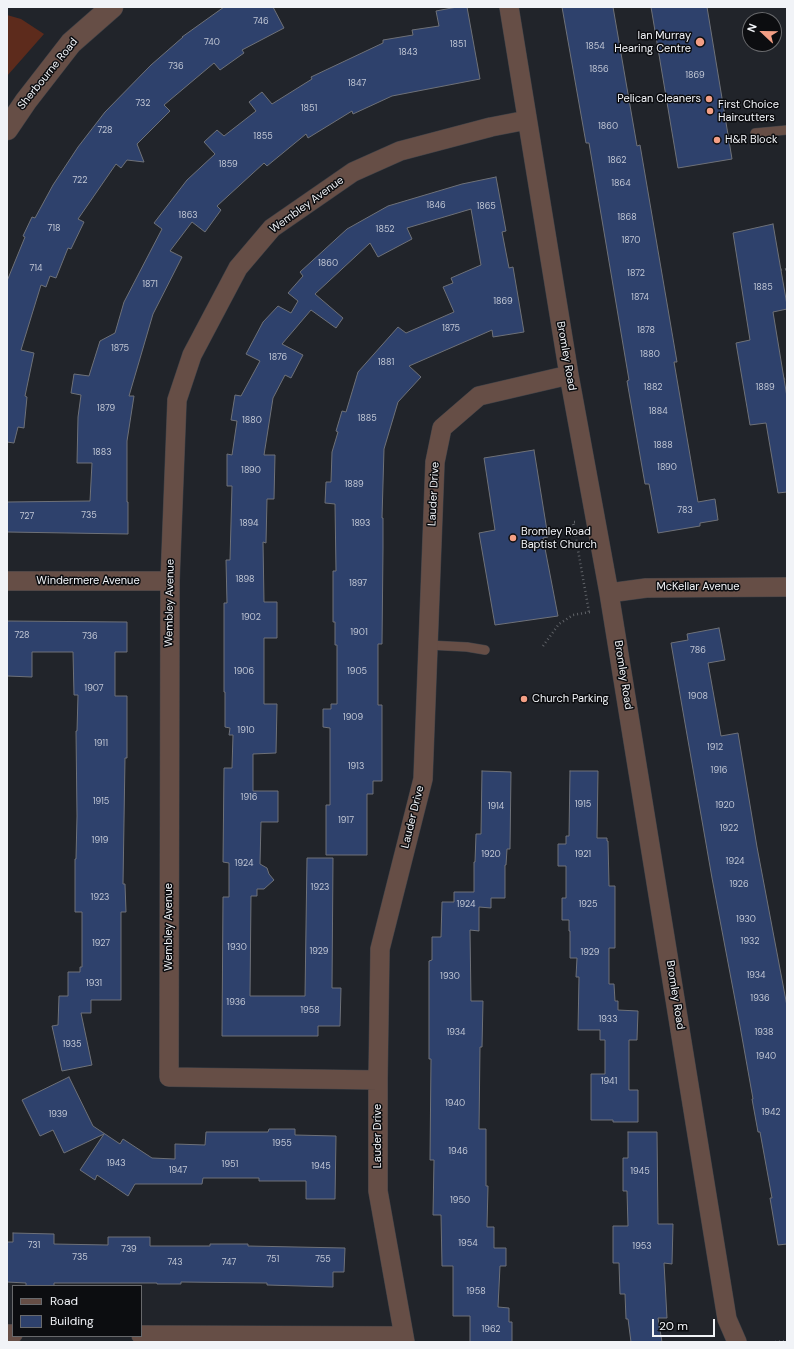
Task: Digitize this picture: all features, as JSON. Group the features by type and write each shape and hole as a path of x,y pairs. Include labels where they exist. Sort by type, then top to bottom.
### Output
{"street":[{"name":"Sherbourne Road","path":"7,128 71,43 112,7"},
{"name":"Bromley Road","path":"509,7 569,375 609,593 727,1320 738,1342"},
{"name":"Wembley Avenue","path":"378,1080 169,1077 170,582 177,400 192,355 238,268 272,228 353,172 400,150 492,127 527,120"},
{"name":"Lauder Drive","path":"404,1339 378,1191 380,949 423,779 435,462 442,428 480,396 569,375"},
{"name":"Windermere Avenue","path":"7,580 170,582"},
{"name":"McKellar Avenue","path":"609,593 646,588 787,587"},
{"path":"142,1335 404,1339"}],"lane":[{"path":"755,133 787,130"},
{"path":"428,645 467,647 485,650"}],"path":[{"path":"781,270 787,269"},
{"path":"573,522 589,612"},
{"path":"543,646 559,624 574,616 583,614"},
{"path":"775,1342 787,1341"}],"shaded area":[{"path":"7,15 21,19 44,34 7,76"}],"building":[{"path":"224,7 273,7 284,28 242,50 244,53 220,70 214,63 164,105 170,111 137,144 144,162 127,160 121,168 116,164 78,219 84,222 71,249 68,248 56,278 50,276 46,287 41,285 21,350 34,353 25,396 27,397 24,428 18,427 14,443 7,442 7,281 25,237 23,236 32,217 35,218 53,185 78,147 105,112 151,65 182,37"},
{"path":"457,7 467,7 480,79 392,96 353,114 352,111 308,138 306,134 267,166 264,163 217,206 221,210 205,232 192,222 170,251 182,257 153,314 129,396 134,396 127,441 128,534 7,532 7,502 90,501 92,463 77,463 78,417 81,395 71,393 74,374 89,376 100,341 115,333 124,302 162,229 154,223 187,180 215,154 204,142 217,130 224,136 256,111 249,102 262,92 272,104 312,79 311,77 383,43 383,40 413,35 412,30 439,26 436,11"},
{"path":"562,7 613,7 637,146 640,145 677,362 674,362 698,502 715,499 718,520 700,523 700,526 658,533 649,484 645,484 589,143 586,143"},
{"path":"651,7 707,7 732,159 678,168"},
{"path":"496,177 506,231 502,232 509,268 513,267 524,332 493,337 492,330 409,366 421,377 398,402 384,449 382,518 382,644 378,644 378,705 382,705 382,781 373,781 373,794 367,794 367,855 326,855 326,805 330,805 330,728 323,727 323,709 331,709 331,704 337,704 337,645 335,645 335,622 333,622 333,571 336,571 335,504 325,503 326,482 331,482 332,452 338,432 336,431 342,411 346,412 358,372 398,327 406,333 454,312 443,287 453,283 451,278 481,265 471,209 407,228 412,239 378,257 370,243 315,294 343,318 336,328 311,310 282,344 303,355 291,378 285,375 273,398 264,455 275,455 274,499 267,499 266,543 263,542 264,602 277,602 277,638 264,638 264,704 277,704 276,753 253,754 253,791 278,791 278,822 261,822 260,864 267,868 269,874 274,880 264,889 257,889 257,896 251,896 250,996 305,996 307,858 333,858 332,988 341,988 340,1026 318,1026 318,1036 222,1036 223,897 229,897 229,863 223,862 224,768 232,768 233,735 229,735 230,728 225,727 224,692 224,603 227,603 226,560 230,560 232,486 227,486 227,454 232,455 237,421 231,420 235,395 241,396 260,361 246,354 263,322 278,306 291,313 298,301 288,293 303,276 300,272 347,229 388,206 462,184"},
{"path":"773,224 787,305 787,309 773,312 787,397 787,492 778,493 766,423 750,425 736,343 750,340 733,233"},
{"name":"Bromley Road Baptist Church","path":"534,450 548,537 543,538 558,616 495,625 479,533 495,530 484,458"},
{"path":"7,621 127,622 127,652 115,652 115,696 127,696 127,758 125,758 123,884 125,884 126,912 121,912 121,1000 91,1000 91,1013 81,1013 92,1065 62,1071 52,1026 58,1025 59,996 68,996 68,972 80,972 80,967 82,967 82,912 75,912 77,816 76,731 78,695 74,695 73,652 32,652 32,677 7,676"},
{"path":"719,628 725,660 708,663 721,736 738,733 757,847 787,1006 787,1244 778,1245 770,1198 772,1198 760,1132 758,1132 671,643 688,640 687,634"},
{"path":"482,771 511,772 510,849 507,849 505,865 505,898 491,898 491,908 479,907 479,931 470,930 471,1001 483,1001 482,1047 480,1047 479,1129 486,1129 486,1186 488,1186 487,1227 494,1227 494,1248 506,1248 506,1266 500,1266 498,1307 509,1308 509,1322 512,1322 512,1342 470,1342 470,1316 453,1316 453,1266 442,1266 441,1215 433,1215 434,1160 430,1160 431,1059 429,1059 429,961 432,960 432,937 441,937 442,902 454,902 454,892 474,892 476,834 481,834"},
{"path":"570,771 598,771 597,838 607,838 609,886 615,886 615,948 609,948 609,984 614,984 615,1001 618,1001 618,1010 638,1011 637,1040 629,1040 629,1090 638,1090 638,1122 591,1120 591,1074 605,1074 605,1040 600,1040 600,1030 578,1030 579,977 576,977 577,958 570,958 569,920 562,920 562,898 566,898 566,866 558,866 558,844 566,844 566,836 569,836"},
{"path":"69,1077 93,1126 120,1144 123,1139 152,1158 175,1159 175,1144 205,1145 206,1132 268,1132 269,1129 295,1129 295,1135 336,1136 335,1199 306,1199 306,1181 259,1181 259,1178 203,1178 202,1184 135,1184 128,1196 97,1175 95,1180 80,1170 104,1134 64,1153 53,1130 40,1136 22,1100"},
{"path":"628,1132 657,1132 658,1224 673,1224 672,1264 664,1263 667,1318 658,1318 662,1342 631,1342 628,1319 626,1319 625,1294 620,1294 619,1263 613,1263 613,1226 628,1226 627,1191 623,1191 623,1158 628,1158"},
{"path":"13,1233 54,1234 54,1244 108,1245 108,1237 150,1237 150,1246 210,1246 210,1244 248,1244 248,1246 345,1248 344,1272 333,1272 333,1287 267,1285 267,1283 181,1282 181,1284 54,1283 54,1285 26,1285 26,1283 7,1282 7,1242 13,1242"}],"place":[{"name":"Ian Murray Hearing Centre","path":"700,42"},
{"name":"Pelican Cleaners","path":"709,99"},
{"name":"First Choice Haircutters","path":"710,111"},
{"name":"H&R Block","path":"717,140"},
{"name":"Bromley Road Baptist Church","path":"513,538"},
{"name":"Church Parking","path":"524,699"}]}
